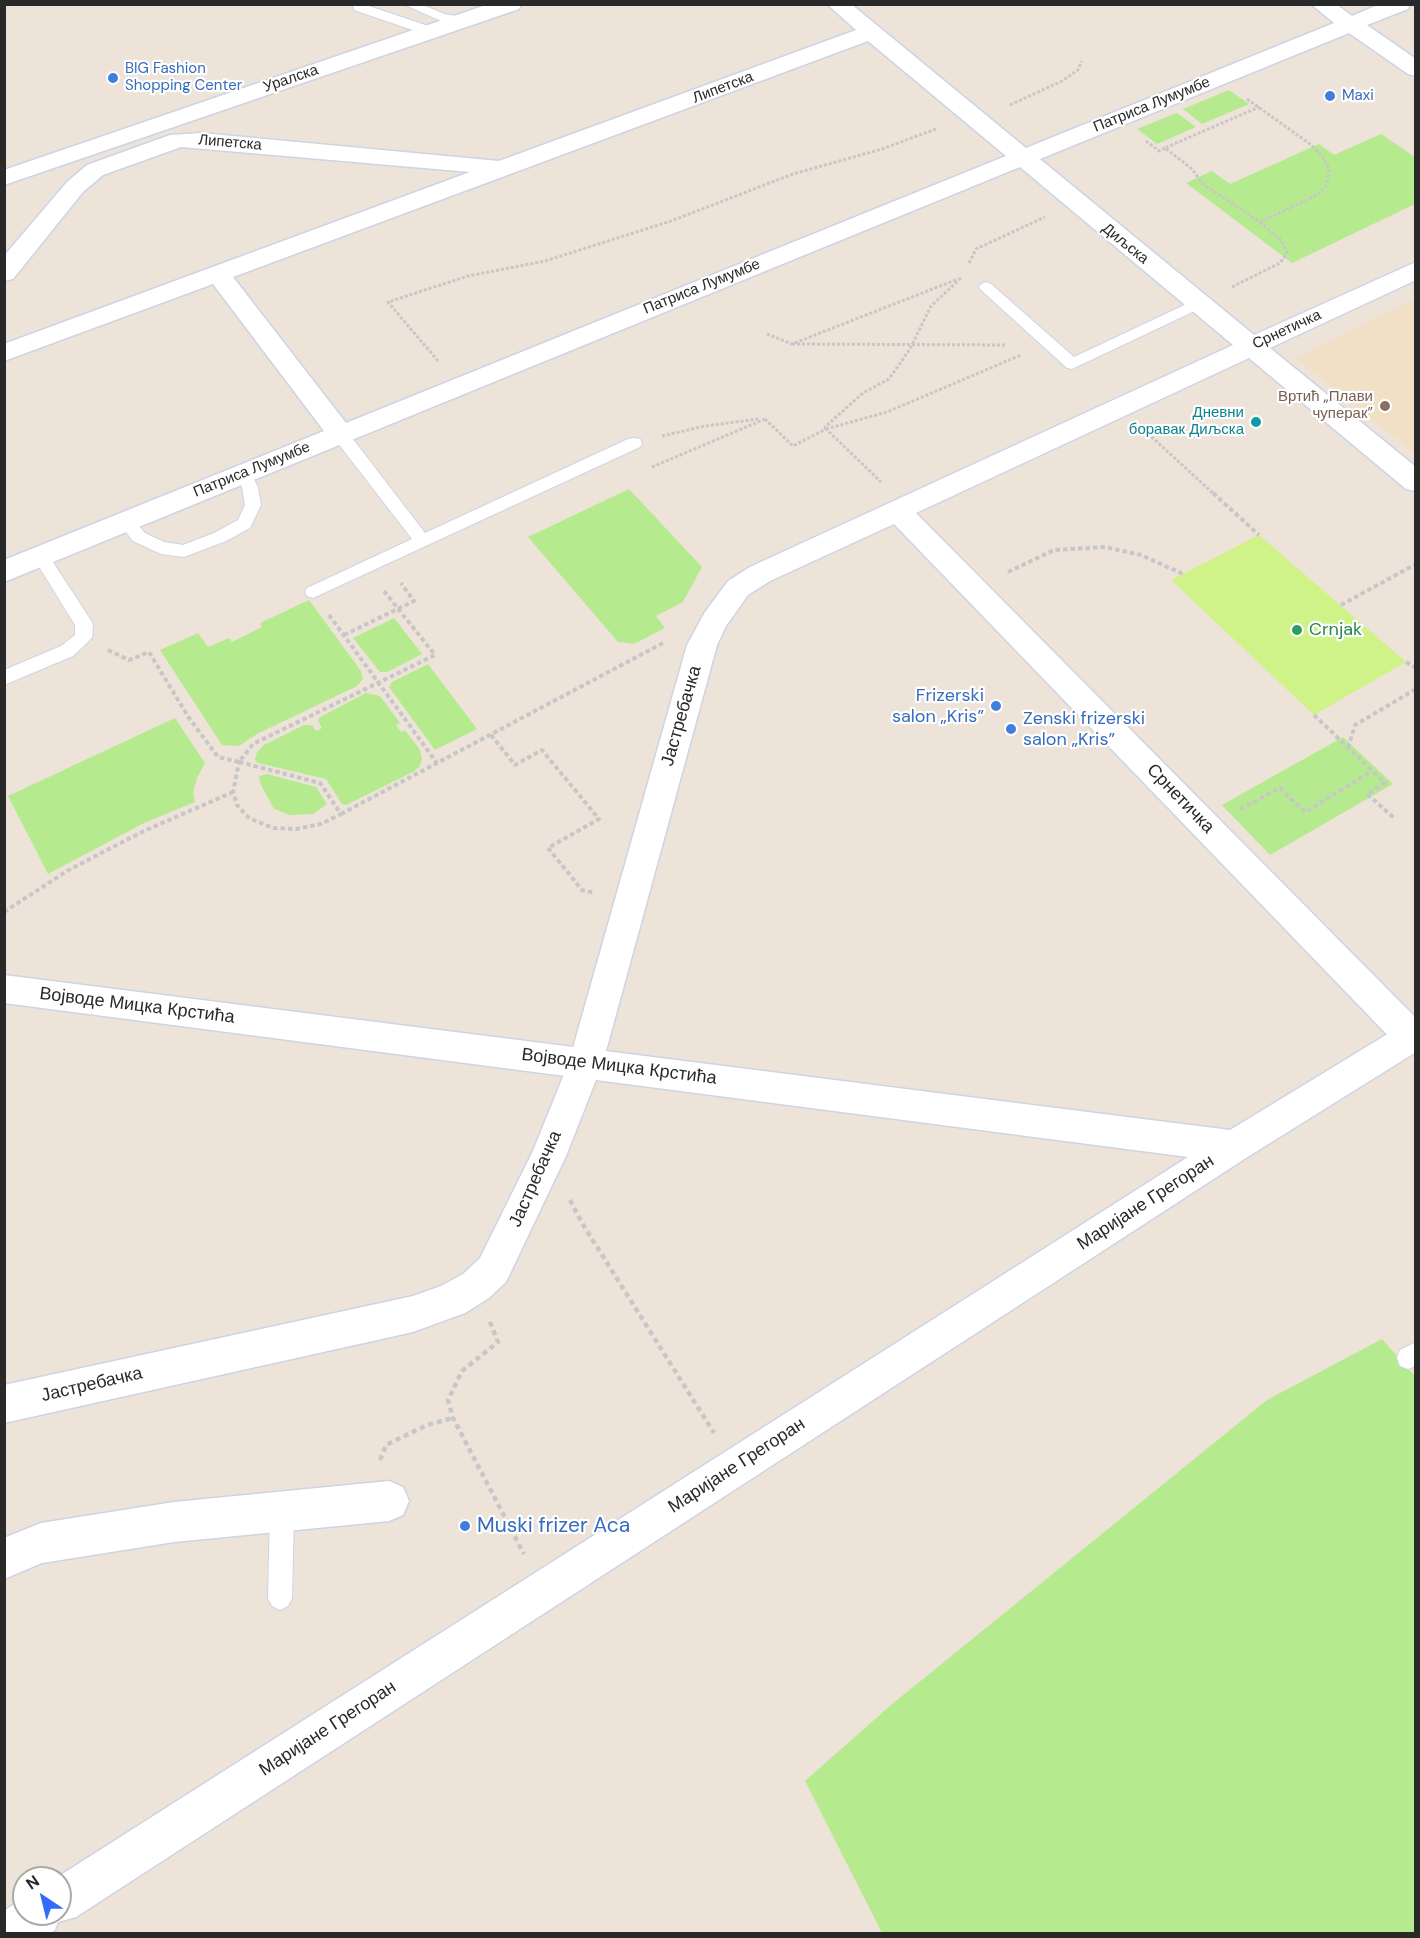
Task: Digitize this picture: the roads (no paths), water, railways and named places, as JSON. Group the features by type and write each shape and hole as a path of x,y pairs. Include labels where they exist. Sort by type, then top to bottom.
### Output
{"street":[{"name":"Уралска","path":"4,178 511,4"},
{"name":"Диљска","path":"837,4 1416,482"},
{"path":"1321,4 1416,69"},
{"name":"Патриса Лумумбе","path":"4,572 1400,4"},
{"name":"Липетска","path":"4,354 871,32"},
{"path":"178,140 191,113"},
{"name":"Липетска","path":"4,273 75,187 95,170 178,140 201,140 507,169"},
{"path":"56,161 95,170"},
{"name":"Срнетичка","path":"728,600 738,588 760,574 891,498 1119,407 1416,270"},
{"path":"218,274 340,434"},
{"name":"Срнетичка","path":"891,498 973,588 1414,1035"},
{"name":"Јастребачка","path":"4,1404 413,1314 452,1300 476,1286 493,1270 548,1156 586,1062 702,645 728,600"},
{"name":"Војводе Мицка Крстића","path":"4,989 1234,1147"},
{"name":"Маријане Грегоран","path":"72,1892 1234,1147 1414,1035"},
{"path":"4,1559 41,1543 174,1522 389,1501"}],"lane":[{"path":"409,4 441,17 464,21"},
{"path":"358,7 432,32"},
{"path":"986,287 1072,364 1198,304"},
{"path":"340,434 422,541"},
{"path":"313,592 634,443"},
{"path":"126,522 139,537 161,548 184,551 220,537 244,524 253,505 250,487 243,474"},
{"path":"4,678 67,651 83,638 84,624 40,557"},
{"path":"280,1598 282,1513"}],"place":[{"name":"BIG Fashion Shopping Center","path":"113,78"},
{"name":"Maxi","path":"1330,96"},
{"name":"Вртић „Плави чуперак”","path":"1385,406"},
{"name":"Дневни боравак Диљска","path":"1256,422"},
{"name":"Crnjak","path":"1297,630"},
{"name":"Frizerski salon „Kris”","path":"996,706"},
{"name":"Zenski frizerski salon „Kris”","path":"1011,729"},
{"name":"Muski frizer Aca","path":"465,1526"}]}
